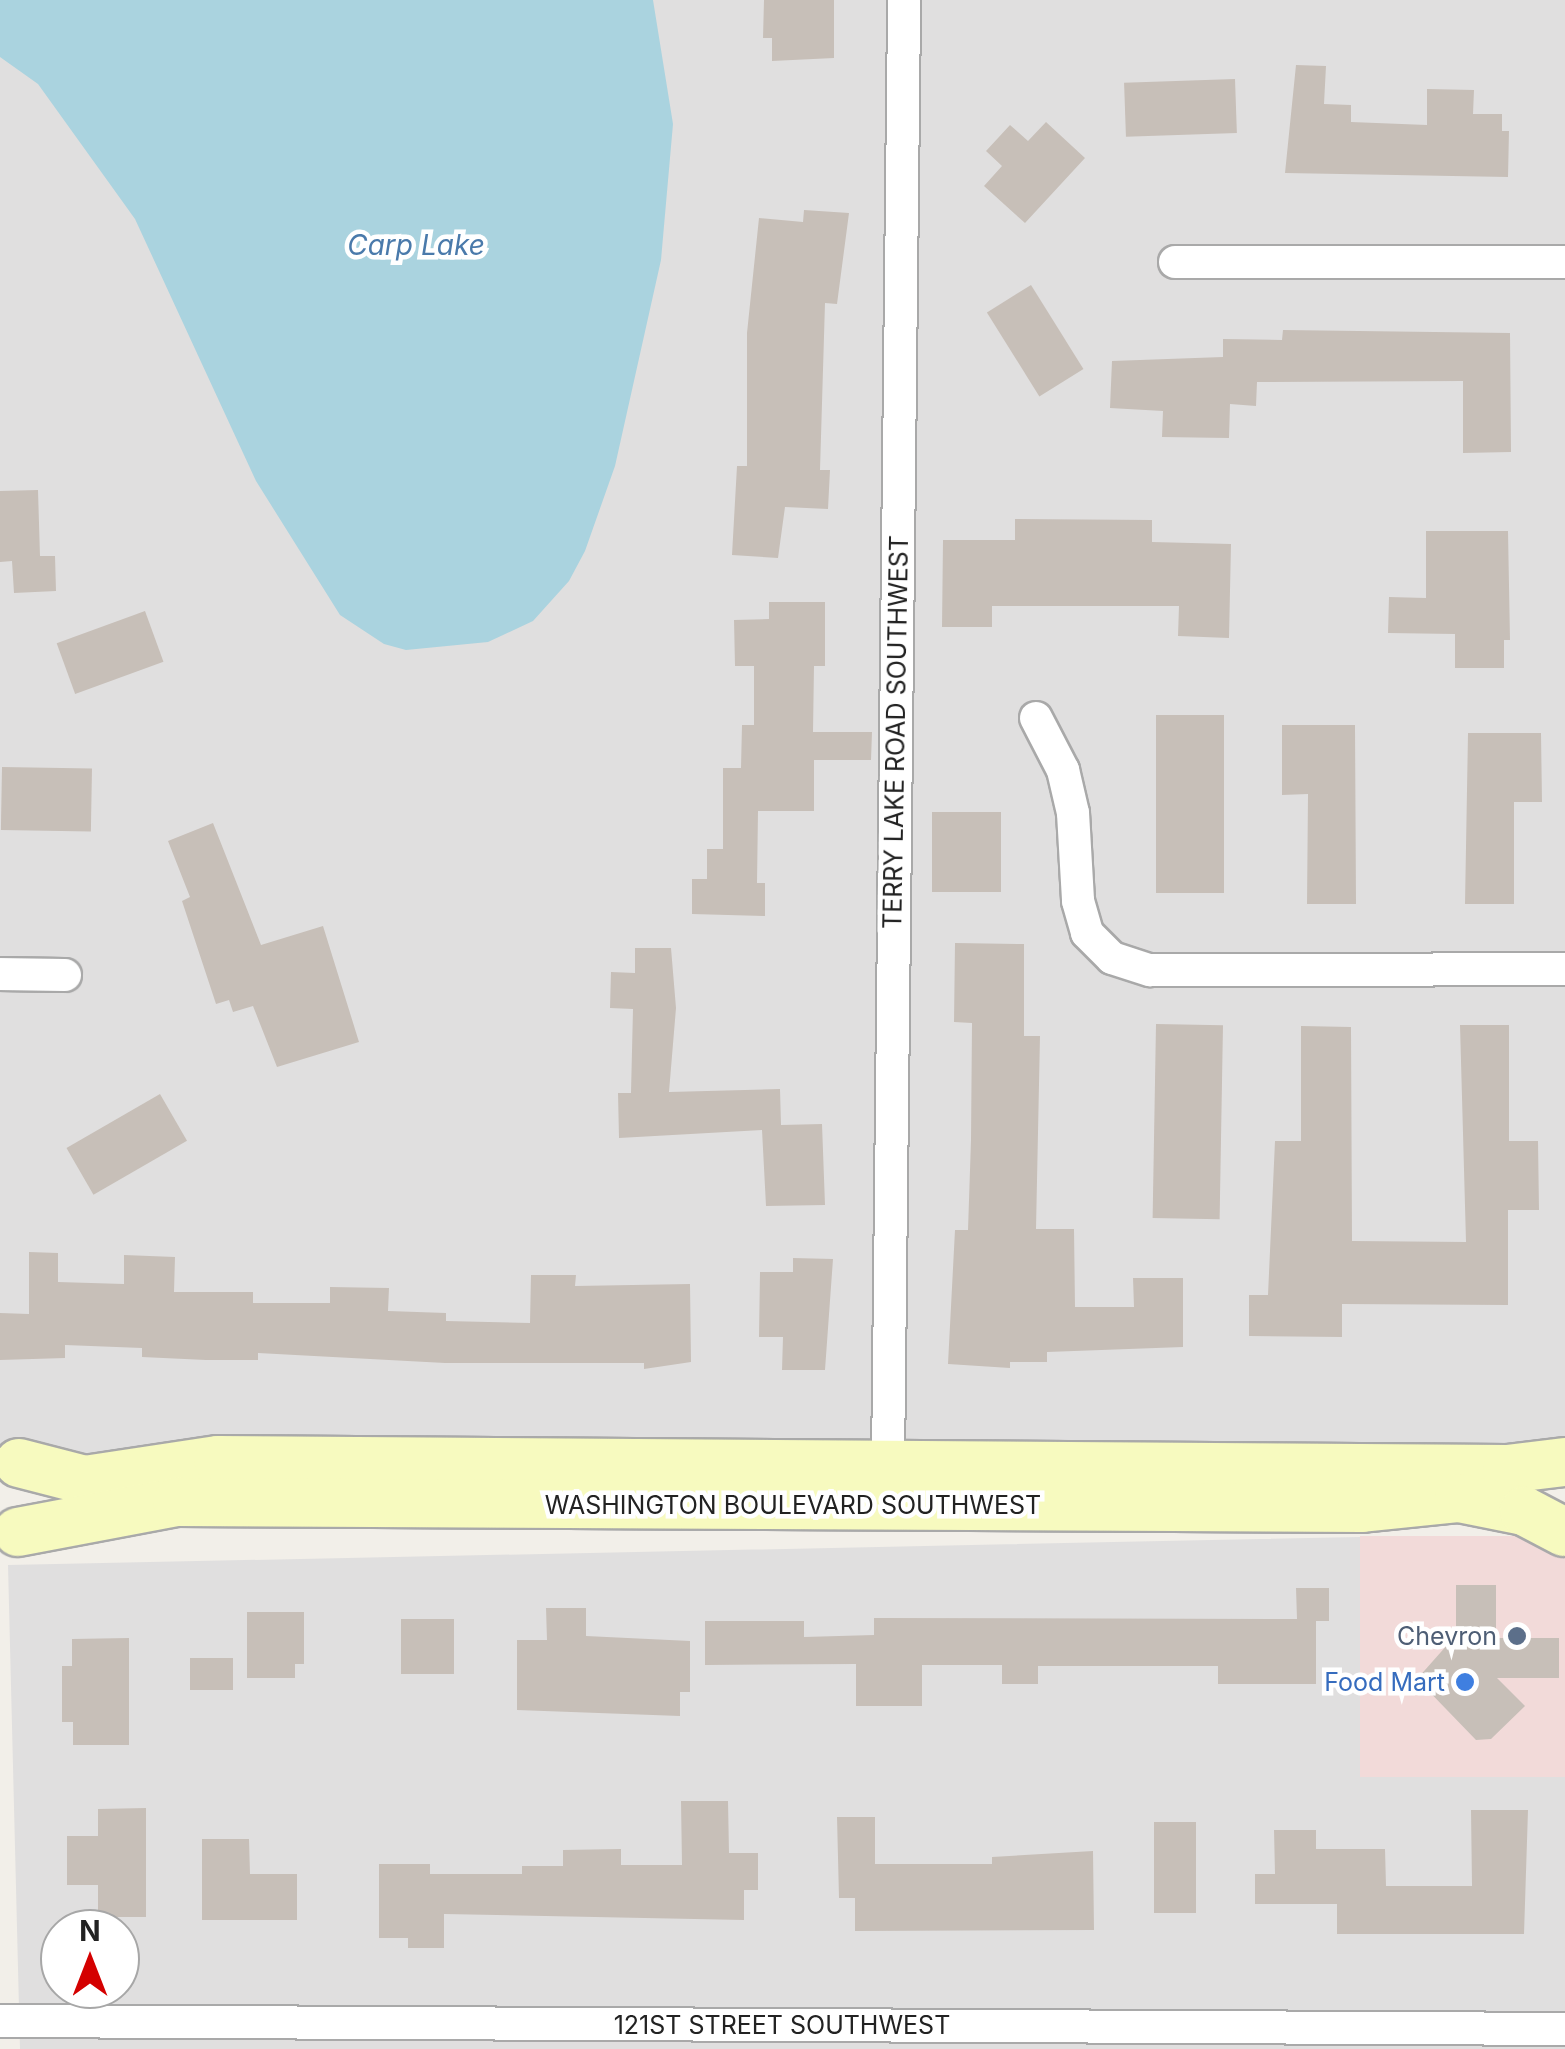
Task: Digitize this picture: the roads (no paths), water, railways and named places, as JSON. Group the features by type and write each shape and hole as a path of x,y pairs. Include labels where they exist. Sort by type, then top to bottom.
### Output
{"main road":[{"name":"WASHINGTON BOULEVARD SOUTHWEST","path":"10,1453 86,1480 218,1460 1507,1469 1565,1462"},
{"path":"6,1545 30,1492 10,1453"},
{"path":"1564,1534 1558,1500 1565,1476"},
{"name":"WASHINGTON BOULEVARD SOUTHWEST","path":"6,1545 177,1502 1362,1508 1459,1498 1524,1511 1564,1534"}],"street":[{"name":"TERRY LAKE ROAD SOUTHWEST","path":"888,1465 904,0"},
{"path":"1175,262 1565,262"},
{"path":"1036,718 1062,770 1074,813 1078,901 1088,933 1112,958 1150,970 1565,968"},
{"path":"0,974 65,975"},
{"name":"121ST STREET SOUTHWEST","path":"0,2021 1565,2029"}],"water":[{"name":"Carp Lake","path":"0,0 653,0 673,124 661,260 615,466 585,551 569,581 533,621 488,642 406,650 384,644 340,615 256,481 135,219 38,84 0,57"}],"place":[{"name":"Chevron","path":"1517,1636"},
{"name":"Food Mart","path":"1465,1682"}]}
